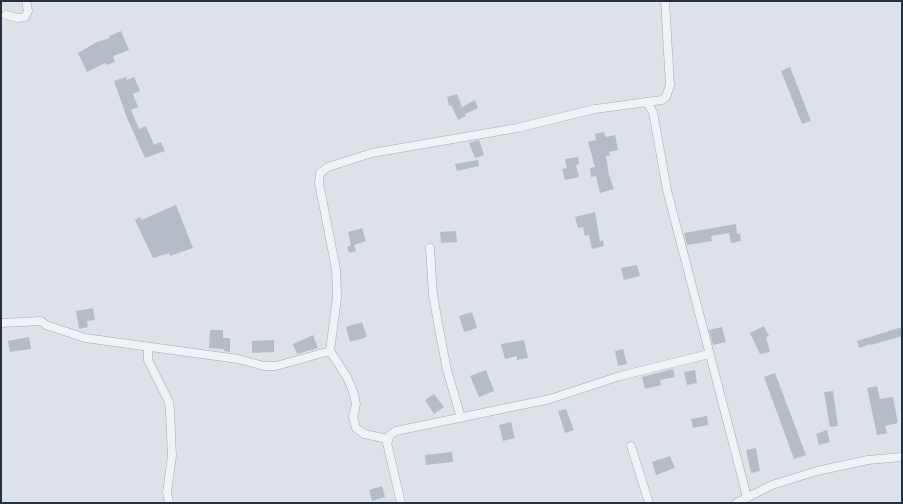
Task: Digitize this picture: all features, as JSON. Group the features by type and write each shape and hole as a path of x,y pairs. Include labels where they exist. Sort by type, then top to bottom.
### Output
{"street":[{"path":"6,15 25,17 28,11 26,1"},
{"path":"388,439 364,434 356,428 353,417 356,404 354,394 347,377 330,351 337,281 334,251 319,184 320,173 349,159 380,152 518,128 595,108 662,100 669,92 664,1"},
{"path":"647,103 654,112 667,190 747,497"},
{"path":"430,248 433,295 440,334 447,370 461,418"},
{"path":"1,323 41,321 46,325 85,338 238,359 264,366 276,366 330,351"},
{"path":"148,347 148,360 169,402 172,456 167,492 169,503"},
{"path":"401,503 387,443 390,435 396,431 550,399 620,376 710,354"},
{"path":"631,446 650,503"},
{"path":"736,503 772,485 817,471 868,460 902,457"}],"building":[{"path":"121,31 129,50 113,56 115,62 106,65 105,63 87,72 78,53"},
{"path":"790,67 811,121 802,124 781,71"},
{"path":"126,77 127,80 134,77 140,91 133,94 138,107 131,110 139,129 146,126 154,145 161,142 165,151 145,158 127,118 114,81"},
{"path":"457,94 462,107 475,100 478,108 465,114 466,116 458,120 451,105 449,106 447,97"},
{"path":"604,132 606,137 615,135 618,150 609,152 610,155 606,156 609,175 614,189 600,193 596,176 591,177 590,168 595,167 588,142 596,140 595,134"},
{"path":"479,140 484,155 475,158 469,143"},
{"path":"578,157 579,164 576,165 579,177 565,180 562,169 567,168 565,159"},
{"path":"478,160 479,166 457,171 455,164"},
{"path":"176,205 193,248 170,256 169,253 153,258 135,220 140,217 141,220"},
{"path":"595,212 600,241 603,240 604,246 592,249 589,235 585,236 583,227 578,228 575,217"},
{"path":"736,224 737,234 740,233 741,241 731,243 729,233 711,236 712,241 687,245 684,233"},
{"path":"362,228 366,241 354,245 356,251 349,253 347,247 351,245 348,232"},
{"path":"456,231 457,242 441,243 440,232"},
{"path":"637,265 640,276 624,280 621,268"},
{"path":"93,308 95,320 87,321 88,327 79,329 76,311"},
{"path":"472,312 477,328 464,332 459,316"},
{"path":"362,322 367,337 350,342 346,327"},
{"path":"764,326 769,336 766,337 770,352 760,354 750,333"},
{"path":"722,327 726,342 713,345 709,330"},
{"path":"902,327 902,336 859,348 857,341"},
{"path":"210,330 223,330 223,338 230,338 230,352 224,351 224,349 209,348"},
{"path":"313,335 318,348 297,354 293,344"},
{"path":"29,337 31,349 10,352 8,341"},
{"path":"274,340 274,352 252,353 252,341"},
{"path":"524,340 528,358 517,360 517,356 505,359 501,344"},
{"path":"623,349 627,364 618,366 615,351"},
{"path":"673,369 675,377 660,380 661,385 645,389 642,377"},
{"path":"486,370 494,391 479,397 470,376"},
{"path":"695,370 697,383 687,385 684,372"},
{"path":"775,373 806,455 794,459 764,377"},
{"path":"877,386 880,399 893,397 898,423 885,426 887,433 877,435 867,388"},
{"path":"833,391 838,426 830,427 824,392"},
{"path":"434,394 444,407 434,414 425,400"},
{"path":"566,409 574,430 565,433 558,411"},
{"path":"707,416 708,425 693,428 691,419"},
{"path":"511,422 515,438 503,441 499,425"},
{"path":"827,430 830,442 819,445 816,434"},
{"path":"756,448 760,471 751,473 746,450"},
{"path":"452,452 453,462 426,465 425,455"},
{"path":"670,456 675,468 656,475 652,462"},
{"path":"382,486 385,497 372,501 369,490"}]}
